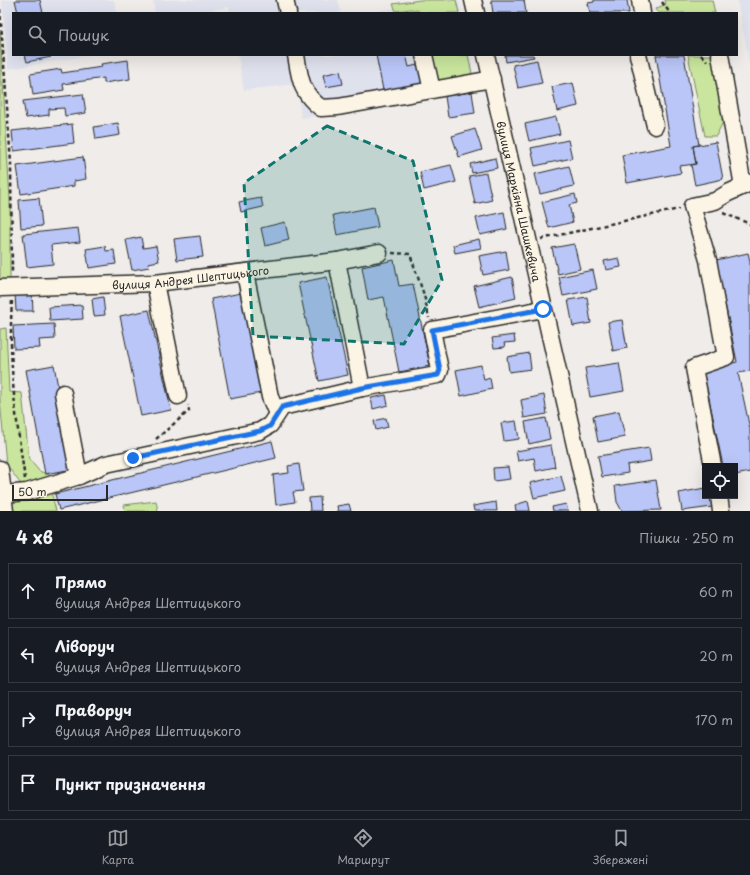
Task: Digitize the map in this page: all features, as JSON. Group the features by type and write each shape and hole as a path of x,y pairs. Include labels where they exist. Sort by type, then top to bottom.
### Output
{"street":[{"path":"285,0 288,12"},
{"path":"473,0 476,12"},
{"path":"640,0 642,12"},
{"path":"296,56 301,83 310,99 322,108 338,107 492,79"},
{"path":"424,56 432,90"},
{"name":"вулиця Маркіяна Шашкевича","path":"486,56 590,511"},
{"path":"638,56 655,126"},
{"path":"712,463 694,368 726,357 708,260 692,206 715,201 747,185 720,56"},
{"name":"вулиця Андрея Шептицького","path":"6,287 155,283 337,261 379,253"},
{"path":"337,261 362,388"},
{"path":"245,272 270,397 277,414"},
{"path":"155,283 178,396"},
{"path":"0,469 3,503 27,492 79,476 106,464 260,431 270,426 282,407 362,388 438,375 440,370 432,330 543,309"},
{"path":"63,393 79,476"},
{"path":"720,499 722,511"}],"path":[{"path":"662,2 669,12"},
{"path":"0,9 11,163 6,287 10,326 14,404 27,492"},
{"path":"529,242 692,206"},
{"path":"718,211 750,224"},
{"path":"379,253 410,254 424,295 432,330"}],"highlighted area":[{"path":"327,126 413,161 442,280 404,344 253,336 244,183"}],"shaded area":[{"path":"2,0 114,0 117,12 12,12 12,56 84,56 8,69"},
{"path":"153,0 338,0 341,12 230,12 229,7 202,12 155,12"},
{"path":"458,0 461,12 372,12"},
{"path":"737,0 750,0 750,66"},
{"path":"238,56 289,56 295,84 244,90"},
{"path":"294,56 470,56 477,89 301,118"}],"green space":[{"path":"420,0 456,0 459,12 420,12 411,9 396,11 393,4"},
{"path":"665,0 712,0 715,12 657,12 655,9 666,4"},
{"path":"0,32 10,200 10,282 0,283"},
{"path":"429,56 468,56 472,74 438,81"},
{"path":"688,56 714,56 725,118 716,136 705,136"},
{"path":"6,328 9,392 22,393 29,459 39,471 57,478 68,488 52,495 56,511 11,511 9,500 20,496 20,483 6,464 0,400 0,329"},
{"path":"156,501 158,511 125,511 124,505"}],"building":[{"path":"15,0 40,0 43,12 18,12"},
{"path":"491,0 524,0 526,12 493,12"},
{"path":"594,0 627,0 629,12 590,12 588,3 594,2"},
{"path":"25,56 51,57 27,62"},
{"path":"376,56 406,56 409,67 421,64 426,87 384,95"},
{"path":"505,56 534,57 506,62"},
{"path":"656,56 684,56 699,145 693,146 696,164 679,166 681,173 627,183 622,155 671,146"},
{"path":"128,60 130,79 104,83 104,78 63,84 64,90 33,95 30,74 61,69 62,73 102,67 101,64"},
{"path":"537,60 542,83 518,88 513,65"},
{"path":"340,71 343,84 326,87 323,75"},
{"path":"573,83 578,106 557,111 552,87"},
{"path":"472,92 475,113 448,117 445,96"},
{"path":"83,94 86,113 65,116 64,108 49,109 49,115 26,118 23,101"},
{"path":"556,117 560,134 529,141 525,124"},
{"path":"118,123 120,135 96,139 94,127"},
{"path":"72,124 74,143 14,151 12,131"},
{"path":"475,129 482,150 459,157 452,136"},
{"path":"568,140 572,158 535,166 531,148"},
{"path":"716,142 723,179 695,185 691,165 696,164 693,146"},
{"path":"83,157 86,179 74,181 74,186 21,194 17,166"},
{"path":"495,158 497,168 472,173 470,164"},
{"path":"451,165 456,182 424,190 420,172"},
{"path":"569,166 574,186 540,194 535,174"},
{"path":"486,173 492,200 475,204 469,176"},
{"path":"575,194 577,203 569,205 573,222 549,228 542,202"},
{"path":"39,198 42,226 21,228 19,200"},
{"path":"261,198 263,207 241,212 239,202"},
{"path":"374,207 378,227 337,235 333,215"},
{"path":"504,212 507,229 480,235 476,218"},
{"path":"285,222 289,240 265,246 261,228"},
{"path":"78,228 80,242 51,245 53,264 27,267 23,234"},
{"path":"200,236 203,257 177,260 174,239"},
{"path":"141,237 143,248 156,246 159,261 148,263 149,267 132,270 126,240"},
{"path":"479,239 481,248 455,253 453,245"},
{"path":"574,244 580,269 558,274 552,248"},
{"path":"105,246 106,251 114,250 116,264 89,268 86,249"},
{"path":"506,251 509,270 483,275 479,256"},
{"path":"748,253 750,261 750,371 738,373 750,429 750,472 738,474 738,463 722,463 703,370 737,362 716,260"},
{"path":"619,258 621,267 606,270 604,261"},
{"path":"394,260 399,286 413,284 430,366 399,372 384,297 368,300 362,267"},
{"path":"593,270 597,289 563,296 559,277"},
{"path":"327,277 348,375 319,381 298,283"},
{"path":"512,277 516,298 479,307 474,286"},
{"path":"32,291 33,311 16,311 15,292"},
{"path":"241,293 261,393 230,399 211,299"},
{"path":"103,297 105,315 94,316 92,299"},
{"path":"587,297 591,323 573,326 568,300"},
{"path":"82,305 83,319 50,321 49,307"},
{"path":"149,310 171,410 141,416 120,316"},
{"path":"622,320 627,348 613,351 608,322"},
{"path":"54,324 55,339 39,340 40,348 14,349 13,326"},
{"path":"514,335 515,342 504,343 505,347 494,348 492,338"},
{"path":"529,353 531,369 509,372 507,357"},
{"path":"619,363 624,391 590,397 585,368"},
{"path":"54,365 73,469 45,474 26,370"},
{"path":"481,365 484,380 490,378 492,389 461,396 456,370"},
{"path":"386,395 388,405 373,409 371,398"},
{"path":"544,395 547,414 524,418 521,400"},
{"path":"619,411 625,437 598,442 593,416"},
{"path":"386,418 388,427 376,430 374,421"},
{"path":"546,418 550,439 529,444 525,422"},
{"path":"516,421 519,439 504,441 501,423"},
{"path":"272,441 276,458 59,510 55,494"},
{"path":"551,445 555,467 536,471 534,458 518,461 516,451"},
{"path":"649,448 651,461 627,465 628,473 602,477 598,456"},
{"path":"299,464 303,491 293,492 295,502 276,505 273,475 289,473 288,466"},
{"path":"508,467 510,479 494,481 493,468"},
{"path":"561,476 565,491 534,498 530,483"},
{"path":"656,480 661,510 622,511 617,502 615,486"},
{"path":"702,489 702,499 711,499 712,507 682,511 679,493"},
{"path":"320,497 321,511 310,511 309,498"},
{"path":"528,501 530,511 516,511 515,505"},
{"path":"496,502 497,511 474,511 473,506"},
{"path":"349,504 351,511 338,511 337,506"},
{"path":"566,504 568,511 553,511 552,507"}],"route":[{"path":"133,458 260,431 270,426 282,407 362,388 438,375 440,370 432,330 543,309"}]}
